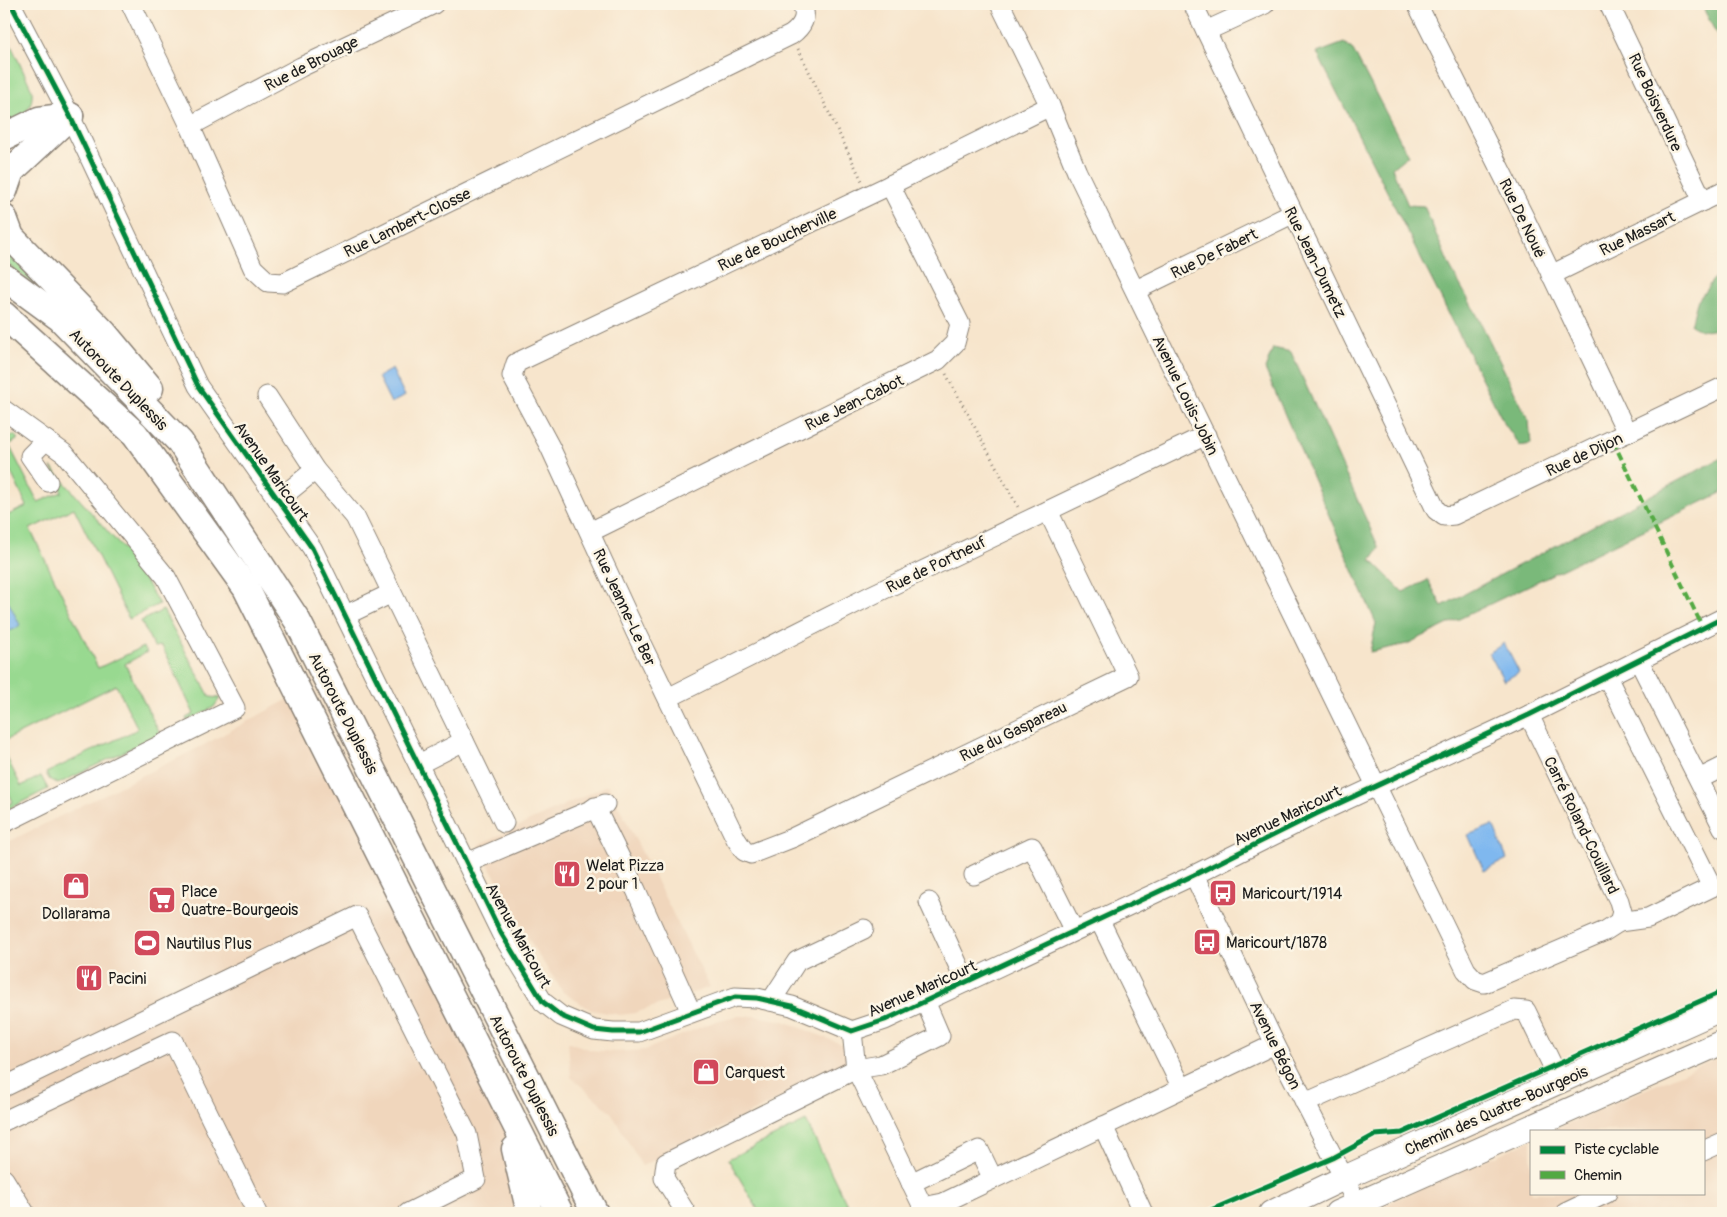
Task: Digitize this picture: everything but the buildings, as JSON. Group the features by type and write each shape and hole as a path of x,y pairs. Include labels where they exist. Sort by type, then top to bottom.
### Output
{"highway":[{"path":"4,137 40,120 70,116"},
{"path":"4,191 11,171 70,116"},
{"path":"4,218 11,236 104,333 197,446 284,583 297,620"},
{"name":"Autoroute Duplessis","path":"4,277 60,318 180,442 297,620 595,1213"},
{"name":"Autoroute Duplessis","path":"4,315 135,434 246,588 560,1213"},
{"path":"504,1104 530,1213"}],"main road":[{"name":"Chemin des Quatre-Bourgeois","path":"1271,1213 1344,1178 1723,1008"},
{"name":"Chemin des Quatre-Bourgeois","path":"1352,1210 1723,1042"}],"street":[{"name":"Avenue Maricourt","path":"11,4 70,116 198,386 312,548 501,933 543,1002 561,1016 594,1030 639,1032 735,996 792,1006 852,1030 885,1020 1194,875 1376,785 1529,714 1639,660 1721,626"},
{"name":"Rue Lambert-Closse","path":"131,4 190,126 253,268 268,282 283,282 791,35"},
{"name":"Rue de Brouage","path":"190,126 301,67 434,4"},
{"path":"791,35 800,28 804,20 802,4"},
{"name":"Avenue Louis-Jobin","path":"1000,4 1050,106 1077,172 1376,785"},
{"name":"Rue Jean-Dumetz","path":"1193,4 1237,91 1292,214 1436,510 1444,516"},
{"path":"1206,31 1265,4"},
{"name":"Rue De Nouë","path":"1417,4 1627,433"},
{"name":"Rue Boisverdure","path":"1609,4 1702,201"},
{"name":"Rue de Boucherville","path":"512,376 516,363 890,185 1050,106"},
{"name":"Rue Jean-Cabot","path":"590,532 938,360 955,343 960,324 890,185"},
{"name":"Rue Massart","path":"1551,275 1723,191"},
{"name":"Rue De Fabert","path":"1136,290 1292,214"},
{"name":"Rue Jeanne-Le Ber","path":"512,376 550,446 736,840"},
{"name":"Rue de Dijon","path":"1444,516 1454,515 1723,387"},
{"path":"267,396 315,470 355,517 504,823"},
{"path":"4,822 234,708 166,577 65,454 6,416"},
{"name":"Rue de Portneuf","path":"668,698 872,595 1206,436"},
{"path":"46,440 30,456 48,482"},
{"path":"278,500 315,470"},
{"name":"Rue du Gaspareau","path":"736,840 744,851 751,854 759,852 1128,676 1048,511"},
{"path":"346,615 392,593"},
{"path":"1639,660 1723,828"},
{"path":"1376,785 1466,970 1475,980 1484,983 1605,930 1619,922 1648,918 1712,887 1607,676"},
{"name":"Carré Roland-Couillard","path":"1529,714 1619,901 1622,912 1619,922"},
{"path":"419,764 464,742"},
{"path":"1699,779 1723,767"},
{"path":"467,863 604,802 625,844"},
{"path":"595,806 636,890 691,1012"},
{"path":"974,875 1032,847 1074,931"},
{"name":"Avenue Bégon","path":"1194,875 1275,1044 1344,1178 1352,1210"},
{"path":"929,902 966,982"},
{"path":"4,1087 357,916 467,1134 476,1179 408,1213"},
{"path":"1099,919 1182,1088"},
{"path":"771,1001 797,961 864,929"},
{"path":"686,1213 664,1178 666,1163 856,1069 881,1065 940,1036 925,1001"},
{"path":"1305,1104 1514,1010 1526,1011 1560,1081"},
{"path":"852,1030 856,1069 911,1183 931,1209 1275,1044"},
{"path":"4,1121 173,1041 257,1213"},
{"path":"1103,1126 1143,1213"},
{"path":"1704,1151 1723,1142"},
{"path":"911,1183 978,1150 993,1179"},
{"path":"4,1179 25,1213"},
{"path":"1566,1213 1586,1208 1605,1194"}],"path":[{"path":"791,35 869,195"},
{"path":"938,360 995,468 1026,521"}],"shaded area":[{"path":"298,694 504,1105 530,1213 4,1213 4,844 200,747"},
{"path":"608,785 710,987 635,1013 620,1015 591,1010 563,992 533,947 478,845"},
{"path":"737,1016 755,1016 784,1021 846,1046 848,1066 642,1166 611,1112 571,1077 568,1042 592,1050 615,1052 645,1050 716,1021"},
{"path":"1723,1055 1723,1213 1383,1213 1385,1207 1391,1202 1530,1140 1530,1194 1704,1194 1704,1130 1554,1130"}],"green space":[{"path":"1701,4 1723,4 1723,47"},
{"path":"4,30 32,90 32,98 31,104 24,114 4,130"},
{"path":"1344,43 1353,50 1408,155 1392,168 1408,205 1424,206 1450,267 1476,313 1529,421 1531,444 1520,446 1504,423 1317,53"},
{"path":"4,242 54,302 4,261"},
{"path":"1723,266 1723,325 1711,330 1703,330 1691,325 1697,302"},
{"path":"1273,348 1291,352 1379,548 1371,560 1403,592 1428,580 1442,606 1723,457 1723,492 1407,644 1370,652 1376,623 1265,369"},
{"path":"13,435 17,437 17,440 9,445 38,502 62,492 51,467 132,559 159,604 129,619 74,508 30,529 98,668 143,647 147,652 125,664 160,734 58,784 49,779 46,773 138,729 116,685 4,741 4,517 27,506 6,462 4,462 4,439"},
{"path":"163,610 210,697 220,698 214,707 187,721 186,718 194,714 162,646 154,647 141,621"},
{"path":"4,752 21,786 41,776 48,789 4,811 4,807 13,802 4,783"},
{"path":"806,1121 851,1213 760,1213 728,1159"}],"water":[{"path":"392,369 405,396 391,403 378,377"},
{"path":"7,599 20,625 6,632 4,626 4,601"},
{"path":"1504,643 1519,672 1504,681 1489,653"},
{"path":"1493,825 1507,859 1484,871 1468,835"}],"marked path":[{"path":"1613,441 1703,628"}],"cycle path":[{"path":"11,4 70,116 198,386 312,548 501,933 543,1002 561,1016 594,1030 639,1032 735,997 757,998 792,1006 852,1031 885,1020 1194,875 1316,814 1529,715 1723,618"},
{"path":"1204,1213 1333,1158 1375,1135 1402,1133 1723,991"}],"place":[{"name":"Welat Pizza 2 pour 1","path":"567,874"},
{"name":"Dollarama","path":"76,886"},
{"name":"Maricourt/1914","path":"1223,893"},
{"name":"Place Quatre-Bourgeois","path":"162,900"},
{"name":"Maricourt/1878","path":"1207,942"},
{"name":"Nautilus Plus","path":"147,943"},
{"name":"Pacini","path":"89,978"},
{"name":"Carquest","path":"706,1072"}]}
